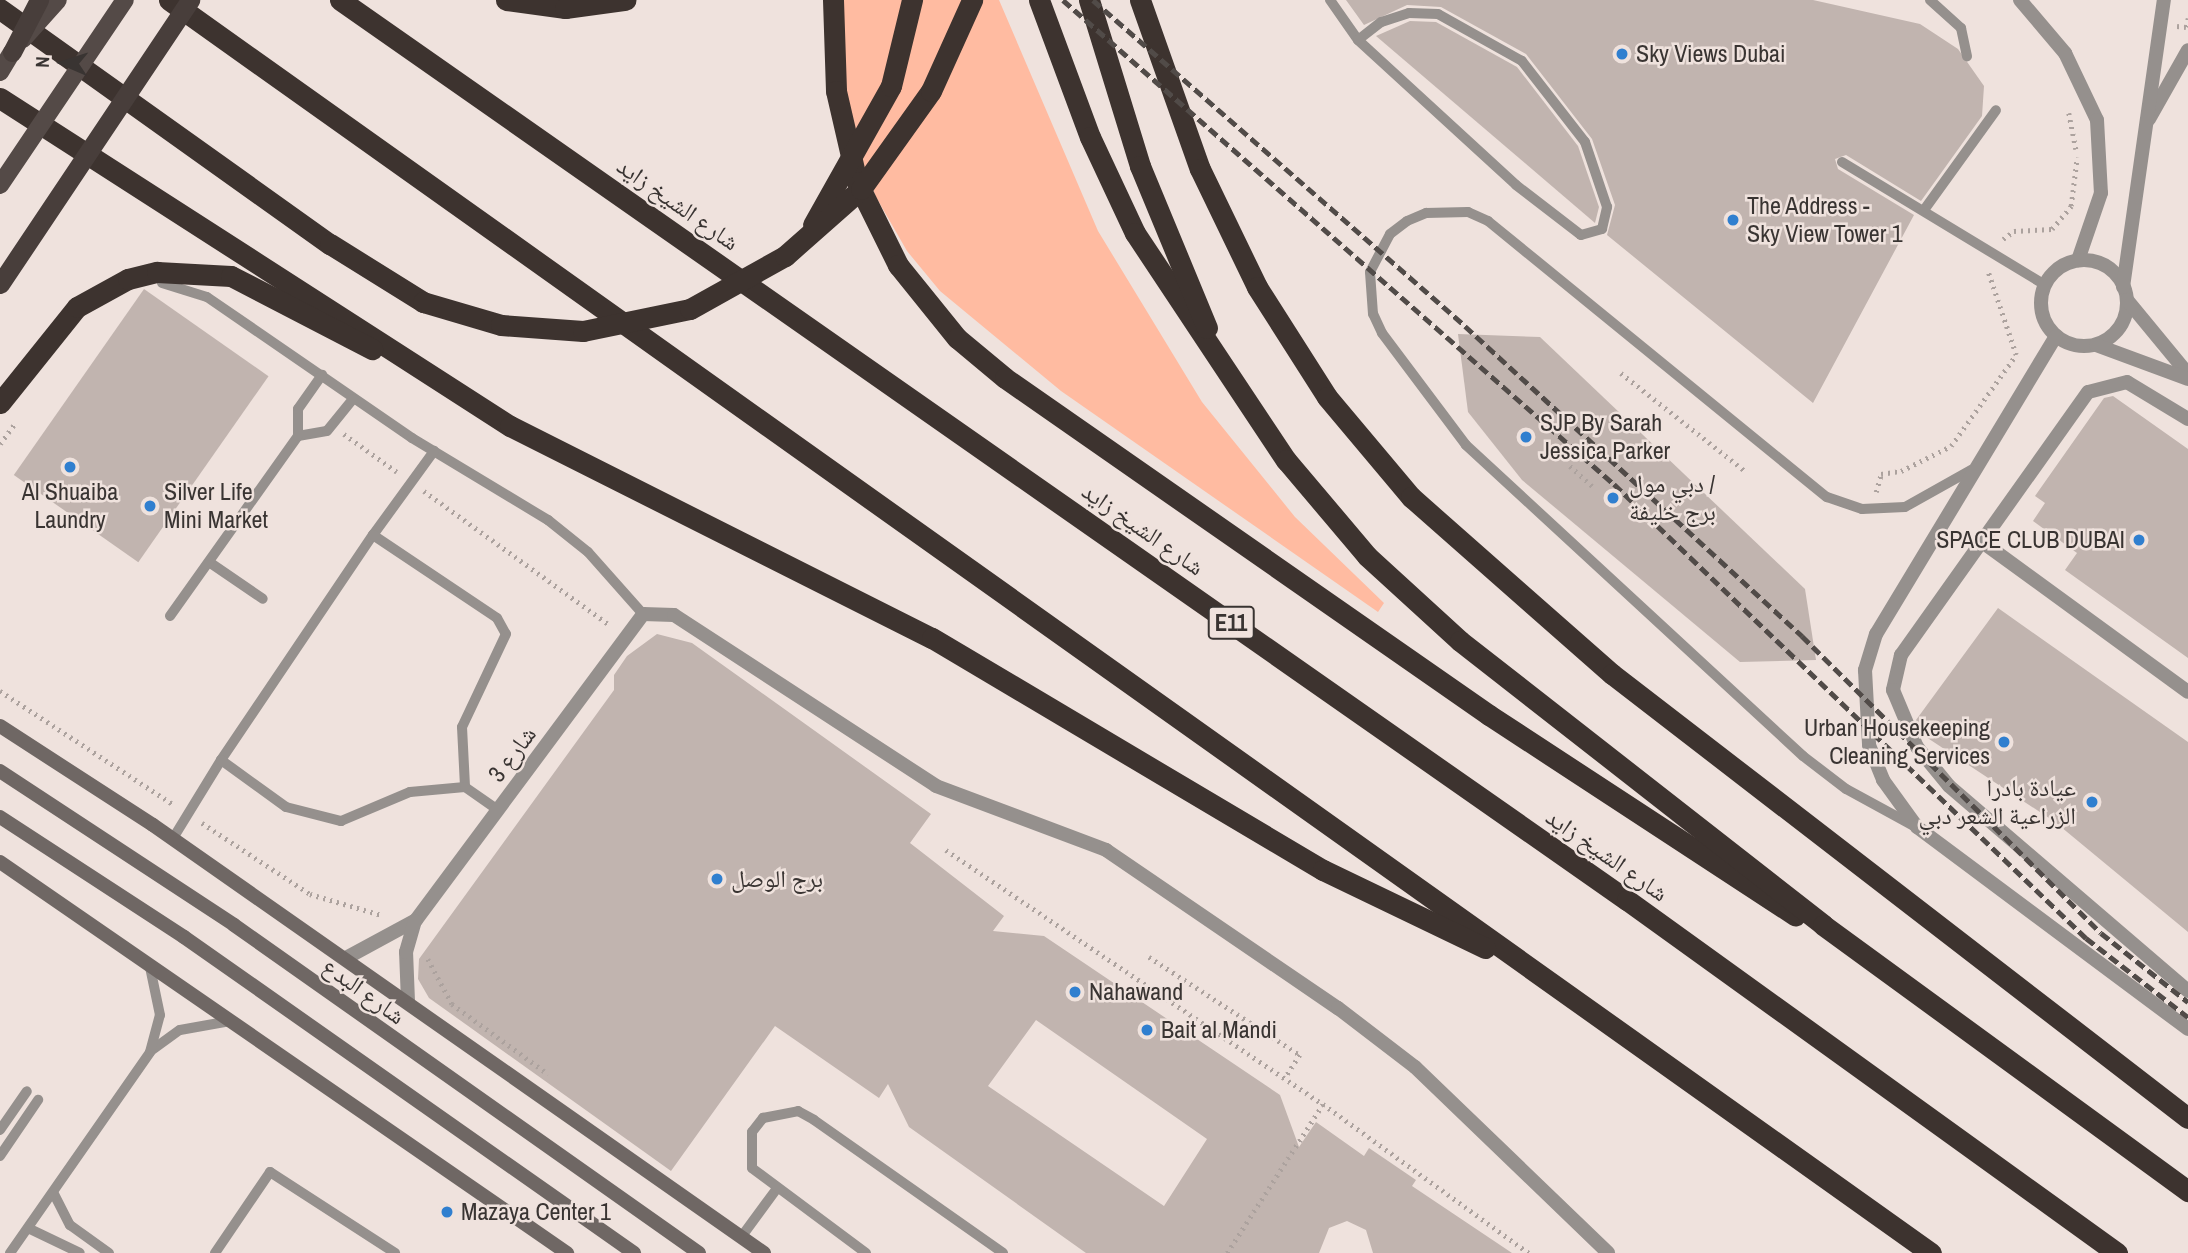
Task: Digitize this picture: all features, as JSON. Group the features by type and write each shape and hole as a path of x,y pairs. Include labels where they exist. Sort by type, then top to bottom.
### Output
{"highway":[{"path":"12,52 39,0"},
{"path":"169,0 1931,1253"},
{"path":"0,284 190,0"},
{"name":"شارع الشيخ زايد","path":"340,0 1626,900 2117,1253"},
{"path":"506,0 565,8 624,1"},
{"path":"833,0 838,101 857,182 898,265 957,338 1004,378 1489,715 1765,899 1823,925"},
{"path":"806,239 887,96 912,0"},
{"path":"0,9 398,290 449,312 501,325 569,331 637,324 690,309 739,286 806,239 861,189 913,122 972,0"},
{"path":"1039,0 1110,186 1163,278 1318,499 1412,600 1823,925 2188,1191"},
{"path":"1089,0 1140,166 1224,366"},
{"path":"1140,0 1200,169 1257,287 1327,397 1411,497 1612,674 2188,1118"},
{"path":"0,98 202,222 403,361 565,457 1010,680 1323,870 1538,973"},
{"path":"0,403 77,307 128,279 170,271 230,276 332,333 403,361"}],"main road":[{"path":"0,72 12,52 58,0"},
{"path":"0,185 125,0"},
{"path":"0,726 346,958 764,1253"},
{"name":"شارع البدع","path":"0,771 234,925 699,1253"},
{"path":"0,817 184,937 634,1253"},
{"path":"0,862 235,1021 567,1253"}],"street":[{"path":"2020,0 2065,54 2097,120 2101,193 2078,260 2045,285 2041,312 2056,336 2096,345 2188,376"},
{"path":"2096,345 2119,328 2125,293 2139,143 2164,0"},
{"path":"2139,143 2161,89 2188,50"},
{"path":"2078,260 2097,262 2125,293 2188,376"},
{"path":"2056,336 1896,593 1865,670 1869,745 1883,780 1917,827 2188,1029"},
{"path":"2188,419 2141,386 2100,385 2078,403 1901,655 1896,708 1949,786 2188,991"},
{"path":"1981,541 2188,692"},
{"path":"643,614 677,617 936,786 1106,850 1377,1036 1608,1253"},
{"name":"شارع 3","path":"408,1002 406,952 416,919 628,638 643,614"},
{"name":"شارع 3","path":"346,958 416,919"}],"lane":[{"path":"1330,0 1358,40 1571,229 1592,235 1602,229 1607,206 1585,142 1522,61 1438,14 1381,22 1358,40"},
{"path":"1930,0 1961,29 1967,56"},
{"path":"1924,210 1996,110"},
{"path":"1842,162 2045,285"},
{"path":"1917,827 1846,789 1803,756 1466,445 1420,392 1373,314 1370,272 1378,252 1390,234 1426,213 1468,212 1488,221 1812,488 1844,505 1880,510 1929,498 1975,467"},
{"path":"162,283 206,298 322,375 353,399 573,540 643,614"},
{"path":"170,616 298,436 298,409 322,375"},
{"path":"298,436 320,435 333,426 353,399"},
{"path":"172,840 221,760 373,535 434,451"},
{"path":"373,535 497,618 506,634 462,727 465,787"},
{"path":"208,562 263,599"},
{"path":"221,760 286,807 341,821 410,792 465,787 498,810"},
{"path":"147,961 159,996 150,1052"},
{"path":"10,1253 30,1230 150,1052 180,1030 235,1021"},
{"path":"0,1130 27,1091"},
{"path":"0,1156 38,1100"},
{"path":"866,1253 775,1191 752,1168 751,1132 772,1114 798,1111 1003,1253"},
{"path":"215,1253 270,1172 394,1253"},
{"path":"742,1236 775,1191"},
{"path":"54,1194 70,1225 109,1253"},
{"path":"30,1230 80,1253"}],"path":[{"path":"1880,510 1881,474 1901,471 1951,446 2016,355 1987,267 2014,231 2052,229 2071,206 2077,154 2067,108"},
{"path":"1621,373 1745,471"},
{"path":"333,426 628,638"},
{"path":"1570,466 1592,486"},
{"path":"946,850 1323,1104 1529,1253"},
{"path":"1149,957 1300,1055 1285,1078"},
{"path":"1227,1253 1323,1104"}],"shaded area":[{"path":"829,0 999,0 1098,231 1202,402 1295,517 1384,603 1378,612 1061,391 940,291 907,251 876,197 842,113"}],"building":[{"path":"1346,0 1813,0 1920,24 1958,49 1984,86 1982,116 1921,201 1846,155 1835,159 1838,169 1914,215 1813,403 1607,235 1615,205 1592,139 1526,54 1441,7 1407,5 1364,25"},
{"path":"1410,21 1436,22 1517,67 1578,146 1599,207 1595,223 1376,36"},
{"path":"144,289 269,376 138,562 14,475"},
{"name":"دبي مول / برج خليفة","path":"1458,334 1540,337 1805,589 1816,660 1740,662 1522,480 1468,412"},
{"path":"2113,396 2188,449 2188,658 2065,570 2077,553 2033,521 2045,503 2035,496 2104,398"},
{"path":"1998,608 2188,742 2188,932 2055,822 1923,735 1916,720"},
{"name":"برج الوصل","path":"657,634 692,643 931,814 910,843 1004,916 993,931 1044,936 1280,1095 1299,1147 1316,1122 1364,1156 1369,1148 1416,1180 1412,1186 1512,1253 1373,1253 1366,1230 1347,1221 1329,1228 1319,1253 1086,1253 909,1127 888,1084 879,1098 775,1026 671,1171 429,998 418,979 419,959 614,690 614,675 627,656","holes":["1036,1020 1207,1139 1164,1206 988,1086"]}],"railway":[{"path":"1063,0 1614,484 2086,938 2188,1017"},
{"path":"1093,0 1465,326 1802,636 2101,933 2188,1002"}],"place":[{"name":"Sky Views Dubai","path":"1622,54"},
{"name":"The Address - Sky View Tower 1","path":"1733,220"},
{"name":"SJP By Sarah Jessica Parker","path":"1526,437"},
{"name":"Al Shuaiba Laundry","path":"70,467"},
{"name":"دبي مول / برج خليفة","path":"1613,498"},
{"name":"Silver Life Mini Market","path":"150,506"},
{"name":"SPACE CLUB DUBAI","path":"2139,540"},
{"name":"Urban Housekeeping Cleaning Services","path":"2004,742"},
{"name":"عيادة بادرا الزراعية الشعر دبي","path":"2092,802"},
{"name":"برج الوصل","path":"717,879"},
{"name":"Nahawand","path":"1075,992"},
{"name":"Bait al Mandi","path":"1147,1030"},
{"name":"Mazaya Center 1","path":"447,1212"}]}
